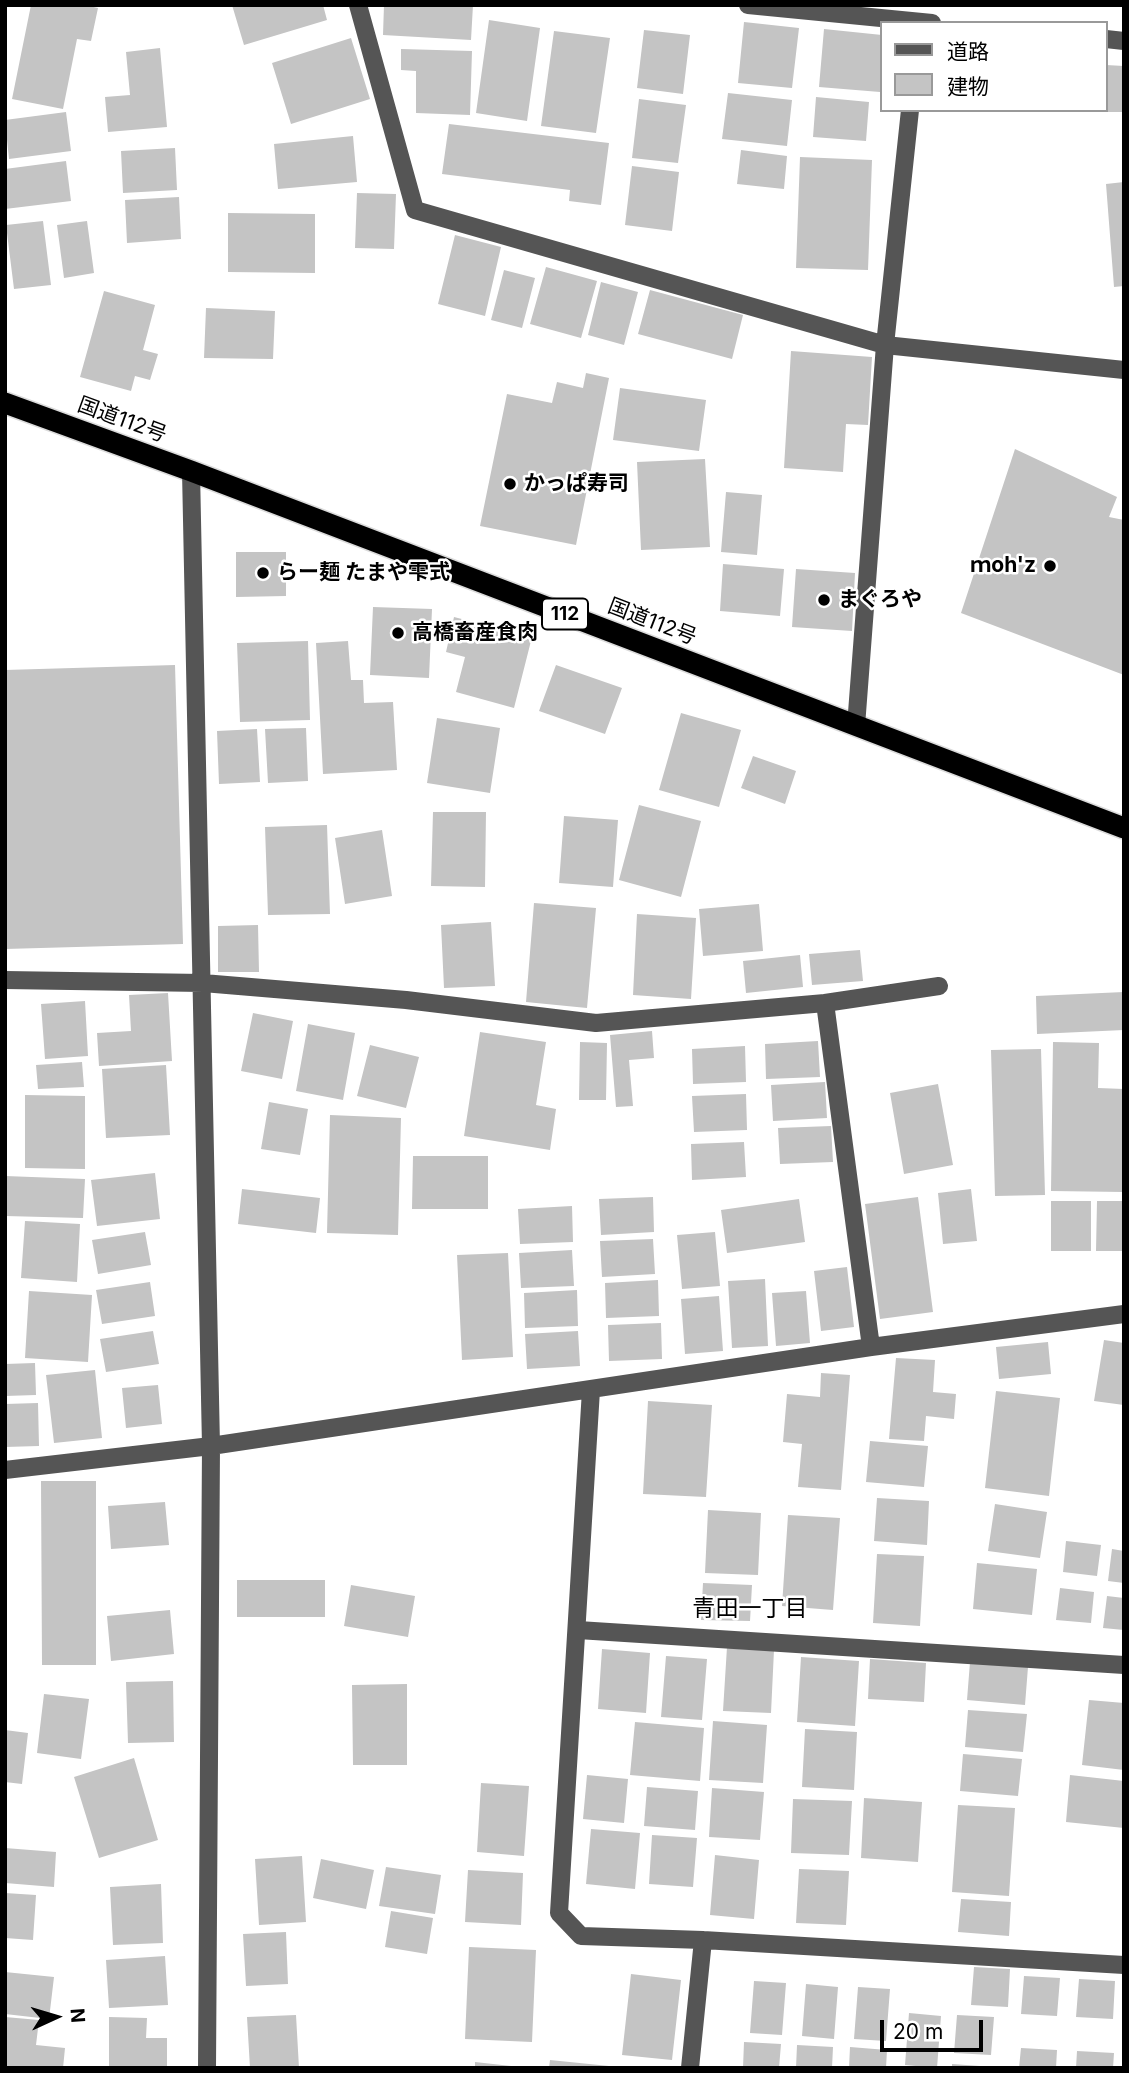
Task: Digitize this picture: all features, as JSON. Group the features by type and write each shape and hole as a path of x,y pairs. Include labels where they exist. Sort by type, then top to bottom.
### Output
{"highway":[{"name":"国道112号","path":"5,403 191,471 1124,828"}],"street":[{"path":"358,5 415,210 885,345 1124,370"},
{"path":"748,5 923,18"},
{"path":"856,726 885,345 910,112"},
{"path":"191,471 211,1446 208,2068"},
{"path":"5,981 203,983 406,1000 596,1023 825,1003 939,986"},
{"path":"825,1003 871,1347"},
{"path":"5,1470 211,1446 871,1347 1124,1314"},
{"path":"591,1390 559,1913 581,1936 703,1940 1124,1965"},
{"path":"578,1630 1124,1665"},
{"path":"690,2068 703,1940"}],"building":[{"path":"31,5 85,5 98,8 91,41 77,39 63,109 12,99"},
{"path":"232,5 323,5 327,20 244,45"},
{"path":"384,5 473,5 471,40 383,35"},
{"path":"489,20 540,28 527,121 476,113"},
{"path":"744,22 799,28 792,88 738,83"},
{"path":"824,29 880,35 880,92 819,87"},
{"path":"644,30 690,35 683,94 637,88"},
{"path":"554,31 610,38 596,133 541,126"},
{"path":"351,38 370,99 291,124 272,63"},
{"path":"160,48 167,127 108,132 105,97 130,95 126,52"},
{"path":"401,49 472,51 470,115 416,113 416,71 401,70"},
{"path":"1108,65 1124,66 1124,112 1108,112"},
{"path":"728,93 792,100 787,146 722,139"},
{"path":"816,97 869,102 866,141 813,137"},
{"path":"639,99 686,105 678,163 632,158"},
{"path":"66,112 71,151 9,159 5,120"},
{"path":"449,124 609,143 601,205 569,201 570,190 442,174"},
{"path":"353,136 357,182 278,189 274,144"},
{"path":"175,148 177,190 123,193 121,151"},
{"path":"741,150 787,156 784,189 737,184"},
{"path":"800,157 872,160 868,270 796,268"},
{"path":"66,161 71,201 5,209 5,169"},
{"path":"632,166 679,172 672,231 625,225"},
{"path":"1124,182 1124,286 1114,287 1106,184"},
{"path":"357,193 396,194 394,249 355,248"},
{"path":"179,197 181,239 127,243 125,200"},
{"path":"228,213 315,214 315,273 228,272"},
{"path":"43,221 51,285 14,289 6,225"},
{"path":"87,221 94,273 64,278 57,225"},
{"path":"455,235 501,247 485,316 438,304"},
{"path":"546,267 597,281 581,338 530,324"},
{"path":"504,270 535,278 522,328 491,320"},
{"path":"601,282 638,292 624,345 588,335"},
{"path":"650,290 743,315 732,359 638,334"},
{"path":"104,291 155,305 143,350 158,354 150,380 135,376 131,391 80,377"},
{"path":"206,308 275,311 273,359 204,358"},
{"path":"791,351 872,357 868,425 846,424 843,472 784,468"},
{"path":"586,373 609,378 576,545 480,526 507,394 552,403 557,382 583,388"},
{"path":"620,388 706,400 699,451 613,440"},
{"name":"ｍoh'z","path":"1015,449 1117,497 1109,517 1124,520 1124,675 961,613"},
{"path":"705,459 710,547 641,550 637,462"},
{"path":"726,492 762,495 757,555 721,552"},
{"path":"236,552 286,552 286,596 236,597"},
{"path":"723,564 784,569 780,616 720,611"},
{"name":"まぐろや","path":"796,569 855,573 852,631 792,627"},
{"path":"373,607 432,609 429,678 370,675"},
{"path":"454,617 532,637 514,708 456,692 465,657 446,652"},
{"path":"308,641 310,720 240,722 237,643"},
{"path":"348,641 351,680 363,680 364,703 393,702 397,770 323,774 316,643"},
{"path":"175,665 183,944 5,949 5,670"},
{"path":"556,665 622,688 605,734 539,711"},
{"path":"681,713 741,730 719,807 659,790"},
{"path":"437,718 500,728 490,793 427,783"},
{"path":"306,728 308,781 268,783 265,729"},
{"path":"257,729 260,782 219,784 217,731"},
{"path":"753,756 796,771 785,804 741,788"},
{"path":"639,805 701,821 681,897 619,880"},
{"path":"433,812 486,812 485,887 431,886"},
{"path":"564,816 618,820 613,887 559,883"},
{"path":"327,825 330,914 268,915 265,827"},
{"path":"382,830 392,896 345,904 335,838"},
{"path":"534,903 596,908 587,1008 526,1002"},
{"path":"759,904 763,951 703,956 699,909"},
{"path":"637,914 696,918 691,999 633,995"},
{"path":"491,922 495,986 444,988 441,925"},
{"path":"258,925 259,972 218,972 218,926"},
{"path":"860,950 863,981 812,985 809,954"},
{"path":"800,955 803,987 746,993 743,961"},
{"path":"1124,992 1124,1030 1037,1034 1036,996"},
{"path":"168,993 172,1061 99,1066 97,1033 131,1031 129,995"},
{"path":"85,1001 88,1056 45,1059 41,1004"},
{"path":"253,1013 293,1021 282,1079 241,1071"},
{"path":"308,1024 355,1033 343,1100 296,1091"},
{"path":"652,1031 654,1058 629,1060 633,1106 616,1107 610,1035"},
{"path":"480,1032 546,1042 536,1105 556,1109 550,1150 464,1136"},
{"path":"818,1041 820,1077 766,1079 765,1044"},
{"path":"580,1042 607,1043 606,1100 579,1100"},
{"path":"1053,1042 1099,1043 1098,1088 1124,1089 1124,1192 1051,1191"},
{"path":"370,1045 419,1057 406,1108 357,1096"},
{"path":"745,1046 746,1082 693,1084 692,1049"},
{"path":"1041,1049 1045,1195 995,1196 991,1050"},
{"path":"82,1062 84,1087 38,1089 36,1065"},
{"path":"166,1065 170,1135 106,1138 102,1069"},
{"path":"825,1082 827,1118 773,1121 771,1085"},
{"path":"938,1084 953,1165 904,1174 890,1093"},
{"path":"746,1094 747,1130 694,1132 692,1096"},
{"path":"25,1095 85,1096 85,1169 25,1168"},
{"path":"269,1102 308,1109 300,1155 261,1149"},
{"path":"330,1115 401,1118 398,1235 327,1233"},
{"path":"831,1126 833,1162 780,1164 778,1128"},
{"path":"744,1142 746,1177 692,1180 691,1144"},
{"path":"413,1156 488,1156 488,1209 412,1209"},
{"path":"155,1173 160,1219 97,1226 91,1180"},
{"path":"5,1176 85,1179 83,1218 5,1216"},
{"path":"242,1189 320,1198 316,1233 238,1224"},
{"path":"971,1189 977,1241 943,1244 938,1193"},
{"path":"653,1197 654,1232 601,1235 599,1199"},
{"path":"918,1197 933,1312 880,1319 865,1204"},
{"path":"799,1199 805,1242 727,1253 721,1210"},
{"path":"1051,1201 1091,1201 1091,1251 1051,1251"},
{"path":"1097,1201 1124,1201 1124,1251 1096,1251"},
{"path":"572,1206 573,1242 520,1244 518,1209"},
{"path":"25,1221 80,1224 77,1282 21,1278"},
{"path":"145,1232 151,1265 98,1274 92,1240"},
{"path":"715,1232 720,1286 682,1289 677,1235"},
{"path":"653,1239 655,1274 602,1277 600,1241"},
{"path":"572,1250 574,1286 521,1288 519,1253"},
{"path":"508,1253 513,1357 462,1360 457,1255"},
{"path":"847,1267 854,1327 821,1331 814,1271"},
{"path":"765,1279 768,1346 732,1348 728,1281"},
{"path":"658,1280 659,1316 606,1318 605,1283"},
{"path":"150,1282 155,1316 102,1324 96,1290"},
{"path":"577,1290 578,1326 525,1328 524,1293"},
{"path":"29,1291 92,1295 88,1362 25,1358"},
{"path":"806,1291 810,1343 776,1346 772,1293"},
{"path":"719,1296 723,1351 685,1354 681,1299"},
{"path":"661,1323 662,1359 609,1361 608,1325"},
{"path":"153,1331 159,1364 106,1372 100,1339"},
{"path":"578,1331 580,1366 527,1369 525,1334"},
{"path":"1104,1340 1124,1343 1124,1405 1094,1401"},
{"path":"1048,1342 1051,1374 999,1379 996,1347"},
{"path":"896,1358 935,1360 933,1392 956,1394 954,1419 926,1416 924,1441 889,1439"},
{"path":"35,1363 36,1395 5,1396 5,1364"},
{"path":"95,1370 102,1438 54,1443 46,1375"},
{"path":"821,1373 850,1375 841,1490 798,1487 802,1444 783,1442 787,1394 820,1397"},
{"path":"158,1385 162,1424 126,1428 122,1388"},
{"path":"996,1391 1060,1398 1049,1496 985,1488"},
{"path":"648,1401 712,1405 706,1497 643,1494"},
{"path":"38,1403 39,1446 5,1447 5,1404"},
{"path":"870,1441 928,1446 924,1487 866,1482"},
{"path":"41,1481 96,1481 96,1665 42,1665"},
{"path":"877,1498 929,1501 927,1545 874,1541"},
{"path":"165,1502 169,1545 111,1549 108,1506"},
{"path":"995,1504 1047,1512 1040,1558 988,1551"},
{"path":"708,1510 761,1513 758,1575 705,1573"},
{"path":"788,1515 840,1518 833,1610 782,1606"},
{"path":"1066,1541 1101,1545 1097,1576 1063,1572"},
{"path":"1112,1549 1124,1551 1124,1583 1108,1581"},
{"path":"877,1554 924,1556 920,1626 873,1623"},
{"path":"977,1563 1037,1569 1032,1615 973,1609"},
{"path":"237,1580 325,1580 325,1617 237,1617"},
{"path":"703,1583 752,1585 750,1621 701,1620"},
{"path":"351,1585 415,1596 408,1637 344,1626"},
{"path":"1060,1588 1094,1592 1091,1623 1056,1620"},
{"path":"1107,1596 1124,1598 1124,1630 1103,1628"},
{"path":"170,1610 174,1654 111,1661 107,1616"},
{"path":"727,1647 774,1650 771,1713 723,1711"},
{"path":"602,1649 650,1653 646,1713 598,1709"},
{"path":"666,1656 707,1659 702,1720 661,1717"},
{"path":"801,1657 859,1661 855,1726 797,1722"},
{"path":"870,1659 926,1663 924,1702 868,1699"},
{"path":"970,1662 1028,1667 1025,1705 967,1700"},
{"path":"173,1681 174,1742 128,1743 126,1682"},
{"path":"407,1684 407,1765 353,1765 352,1685"},
{"path":"44,1694 89,1699 81,1759 37,1753"},
{"path":"1089,1700 1124,1703 1124,1770 1082,1765"},
{"path":"968,1710 1027,1714 1023,1752 965,1747"},
{"path":"713,1721 767,1725 763,1783 709,1780"},
{"path":"635,1722 704,1728 700,1781 630,1775"},
{"path":"805,1729 857,1732 854,1790 802,1787"},
{"path":"5,1730 28,1733 22,1784 5,1782"},
{"path":"963,1754 1022,1759 1018,1796 960,1791"},
{"path":"134,1758 158,1840 99,1858 74,1777"},
{"path":"587,1775 628,1779 624,1823 583,1819"},
{"path":"1070,1775 1124,1781 1124,1828 1066,1822"},
{"path":"481,1783 529,1786 524,1856 477,1852"},
{"path":"647,1787 698,1791 695,1830 644,1826"},
{"path":"712,1788 764,1792 760,1840 709,1837"},
{"path":"864,1798 922,1802 918,1862 861,1858"},
{"path":"793,1799 852,1801 849,1855 791,1853"},
{"path":"958,1805 1015,1808 1009,1896 952,1892"},
{"path":"591,1829 640,1833 635,1889 586,1884"},
{"path":"652,1835 697,1838 693,1887 649,1884"},
{"path":"5,1848 56,1852 54,1887 5,1883"},
{"path":"715,1855 759,1860 754,1919 710,1915"},
{"path":"302,1856 306,1922 259,1925 255,1859"},
{"path":"321,1859 374,1870 366,1909 313,1898"},
{"path":"386,1867 441,1875 435,1914 379,1906"},
{"path":"799,1869 849,1871 846,1925 796,1923"},
{"path":"468,1870 523,1873 521,1925 465,1922"},
{"path":"161,1884 163,1943 113,1945 110,1887"},
{"path":"5,1893 36,1895 33,1940 5,1938"},
{"path":"961,1899 1011,1902 1009,1936 958,1932"},
{"path":"391,1911 433,1918 427,1954 385,1947"},
{"path":"286,1932 288,1984 246,1986 243,1934"},
{"path":"469,1947 536,1950 532,2042 465,2039"},
{"path":"165,1956 168,2005 109,2008 106,1960"},
{"path":"974,1967 1010,1969 1008,2007 971,2005"},
{"path":"5,1972 54,1977 49,2019 5,2014"},
{"path":"631,1974 681,1980 672,2060 622,2055"},
{"path":"1024,1976 1060,1978 1057,2016 1021,2014"},
{"path":"1079,1979 1115,1981 1113,2019 1076,2017"},
{"path":"754,1981 786,1983 782,2035 750,2033"},
{"path":"806,1984 838,1987 834,2039 802,2036"},
{"path":"858,1987 890,1989 886,2041 854,2039"},
{"path":"909,2013 941,2016 937,2068 905,2065"},
{"path":"296,2015 299,2068 250,2068 247,2017"},
{"path":"957,2015 994,2017 991,2055 954,2053"},
{"path":"5,2017 39,2020 36,2045 65,2048 63,2068 5,2068"},
{"path":"109,2017 147,2018 146,2038 167,2038 167,2067 109,2066"},
{"path":"744,2042 781,2044 779,2068 743,2068"},
{"path":"797,2045 833,2047 832,2068 796,2068"},
{"path":"850,2047 887,2050 886,2068 849,2068"},
{"path":"1021,2048 1057,2050 1056,2068 1019,2068"},
{"path":"1077,2051 1114,2053 1113,2068 1076,2068"},
{"path":"550,2060 609,2066 609,2068 549,2068"},
{"path":"475,2062 511,2066 511,2068 475,2068"},
{"path":"952,2064 980,2066 980,2068 952,2068"}],"place":[{"name":"かっぱ寿司","path":"510,484"},
{"name":"ｍoh'z","path":"1050,566"},
{"name":"らー麺 たまや雫式","path":"263,573"},
{"name":"まぐろや","path":"824,600"},
{"name":"高橋畜産食肉","path":"398,633"}],"district":[{"name":"青田一丁目","path":"750,1609"}]}
